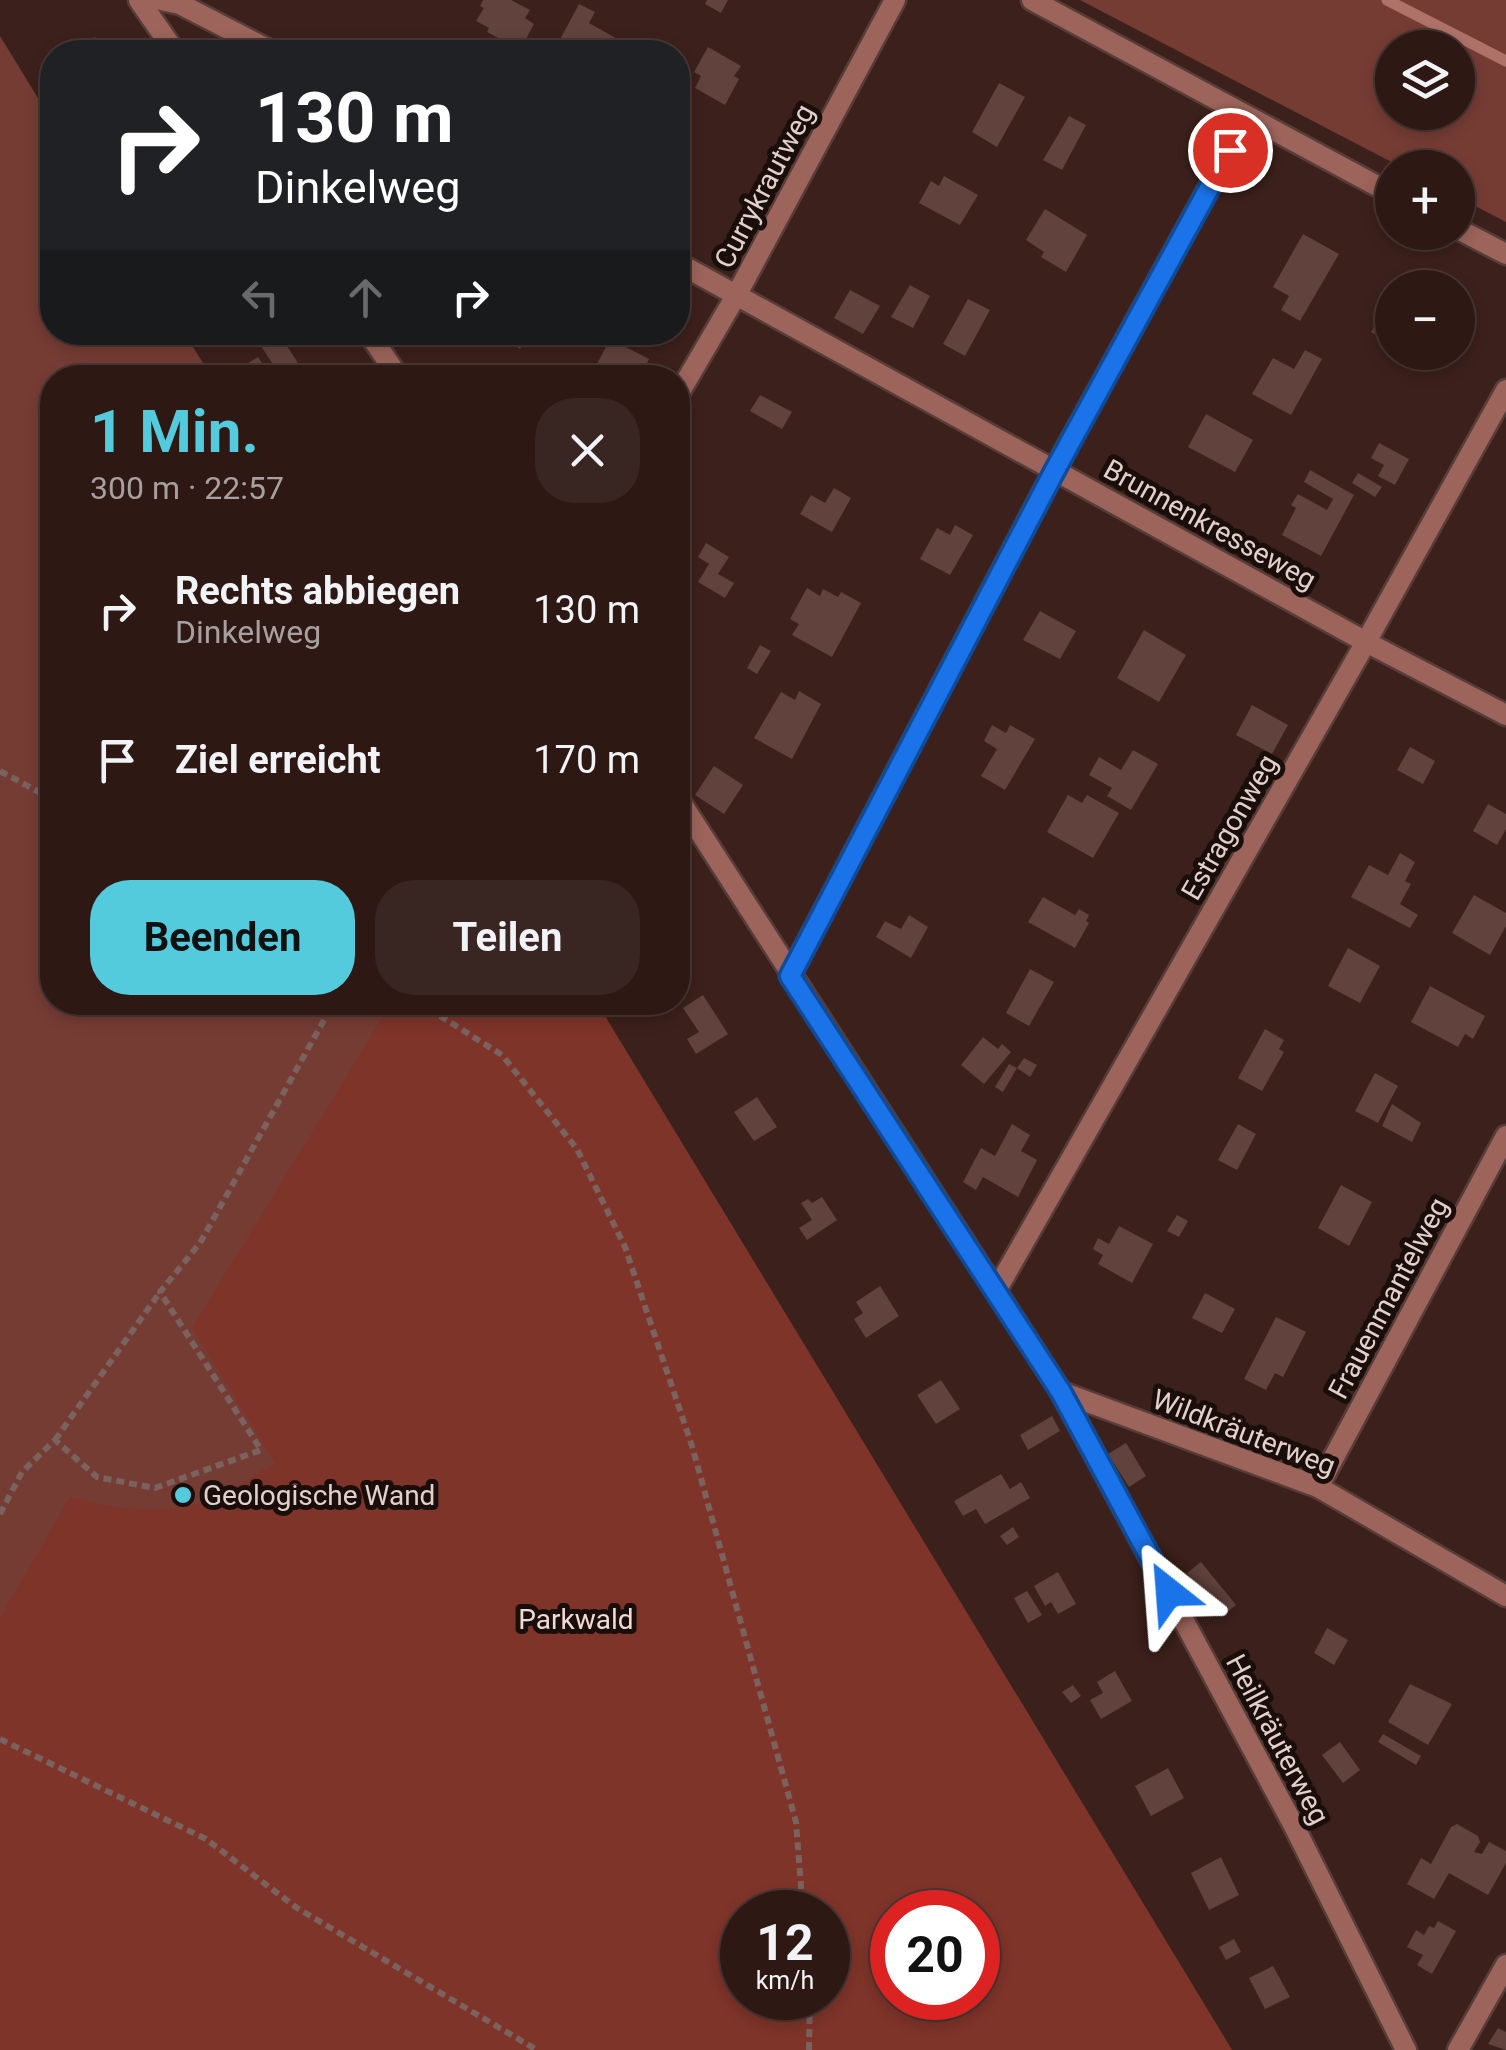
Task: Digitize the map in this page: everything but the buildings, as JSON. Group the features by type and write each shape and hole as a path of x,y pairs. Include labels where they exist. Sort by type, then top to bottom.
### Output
{"lane":[{"path":"139,0 167,40"},
{"path":"161,0 180,4 250,40"},
{"name":"Currykrautweg","path":"690,375 738,294 895,0"},
{"path":"1032,0 1375,185"},
{"path":"790,976 1055,470 1247,118"},
{"path":"1475,238 1506,254"},
{"name":"Brunnenkresseweg","path":"690,268 1366,642 1506,715"},
{"name":"Estragonweg","path":"997,1289 1506,390"},
{"name":"Heilkräuterweg","path":"690,817 1061,1392 1294,1826 1406,2050"},
{"name":"Frauenmantelweg","path":"1318,1487 1506,1136"},
{"name":"Wildkräuterweg","path":"1061,1392 1318,1487 1506,1596"},
{"path":"1458,2050 1506,1965"}],"path":[{"path":"0,771 40,793"},
{"path":"0,1514 22,1472 55,1440 160,1292 200,1243 327,1015"},
{"path":"439,1015 502,1055 577,1149 626,1247 692,1446 796,1822 802,1890"},
{"path":"55,1440 97,1477 155,1488 261,1450 160,1292"},
{"path":"0,1739 206,1839 297,1908 536,2050"},
{"path":"809,2050 810,2020"}],"green space":[{"path":"1080,0 1506,0 1506,222 1475,206 1475,150 1375,150 1375,153"},
{"name":"Parkwald","path":"0,36 40,101 40,345 192,345 204,365 40,365 40,1015 604,1015 1232,2050 0,2050"},
{"name":"Parkwald","path":"384,1015 604,1015 1232,2050 0,2050 0,1618 70,1497 104,1505 171,1509 223,1494 275,1463 192,1328"}],"waterway":[{"path":"1387,0 1506,61"}],"place":[{"name":"Geologische Wand","path":"183,1495"}],"route":[{"path":"1169,1592 1061,1392 790,976 1055,470 1230,150"}]}
